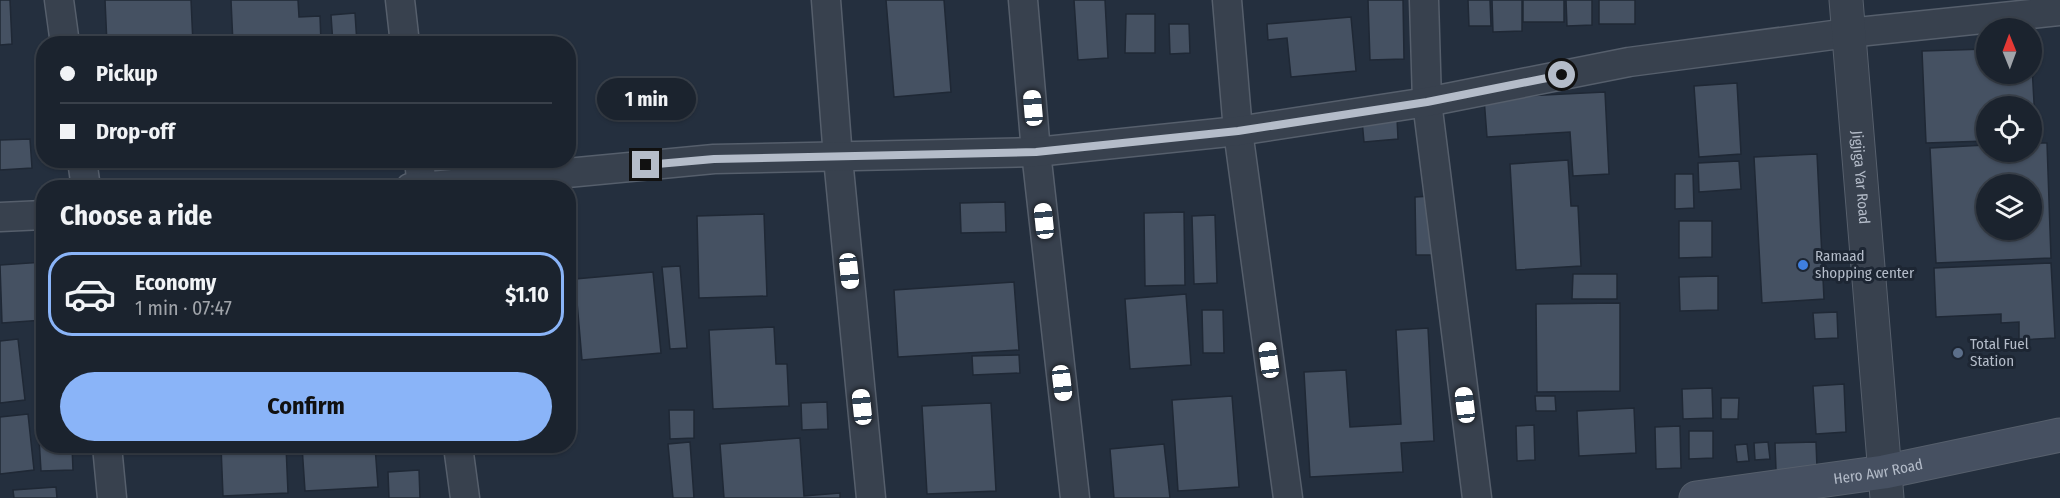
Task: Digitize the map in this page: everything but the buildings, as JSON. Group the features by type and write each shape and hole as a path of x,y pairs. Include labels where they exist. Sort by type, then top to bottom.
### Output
{"main road":[{"name":"Hero Awr Road","path":"1696,498 1885,485 2060,435"}],"street":[{"path":"59,0 64,36"},
{"path":"400,0 404,36"},
{"path":"826,0 838,158 871,498"},
{"path":"1023,0 1036,152 1075,498"},
{"path":"1227,0 1238,131 1288,498"},
{"path":"1424,0 1427,102 1477,498"},
{"name":"Jigjiga Yar Road","path":"1846,0 1885,485"},
{"path":"431,180 714,159 1036,152 1238,131 1427,102 1629,62 1848,33 2060,11"},
{"path":"0,217 36,215"},
{"path":"108,453 111,498"},
{"path":"459,453 465,498"}],"place":[{"name":"Ramaad shopping center","path":"1803,265"},
{"name":"Total Fuel Station","path":"1958,353"}],"route":[{"path":"646,165 714,159 1036,152 1238,131 1427,102 1562,75"}]}
